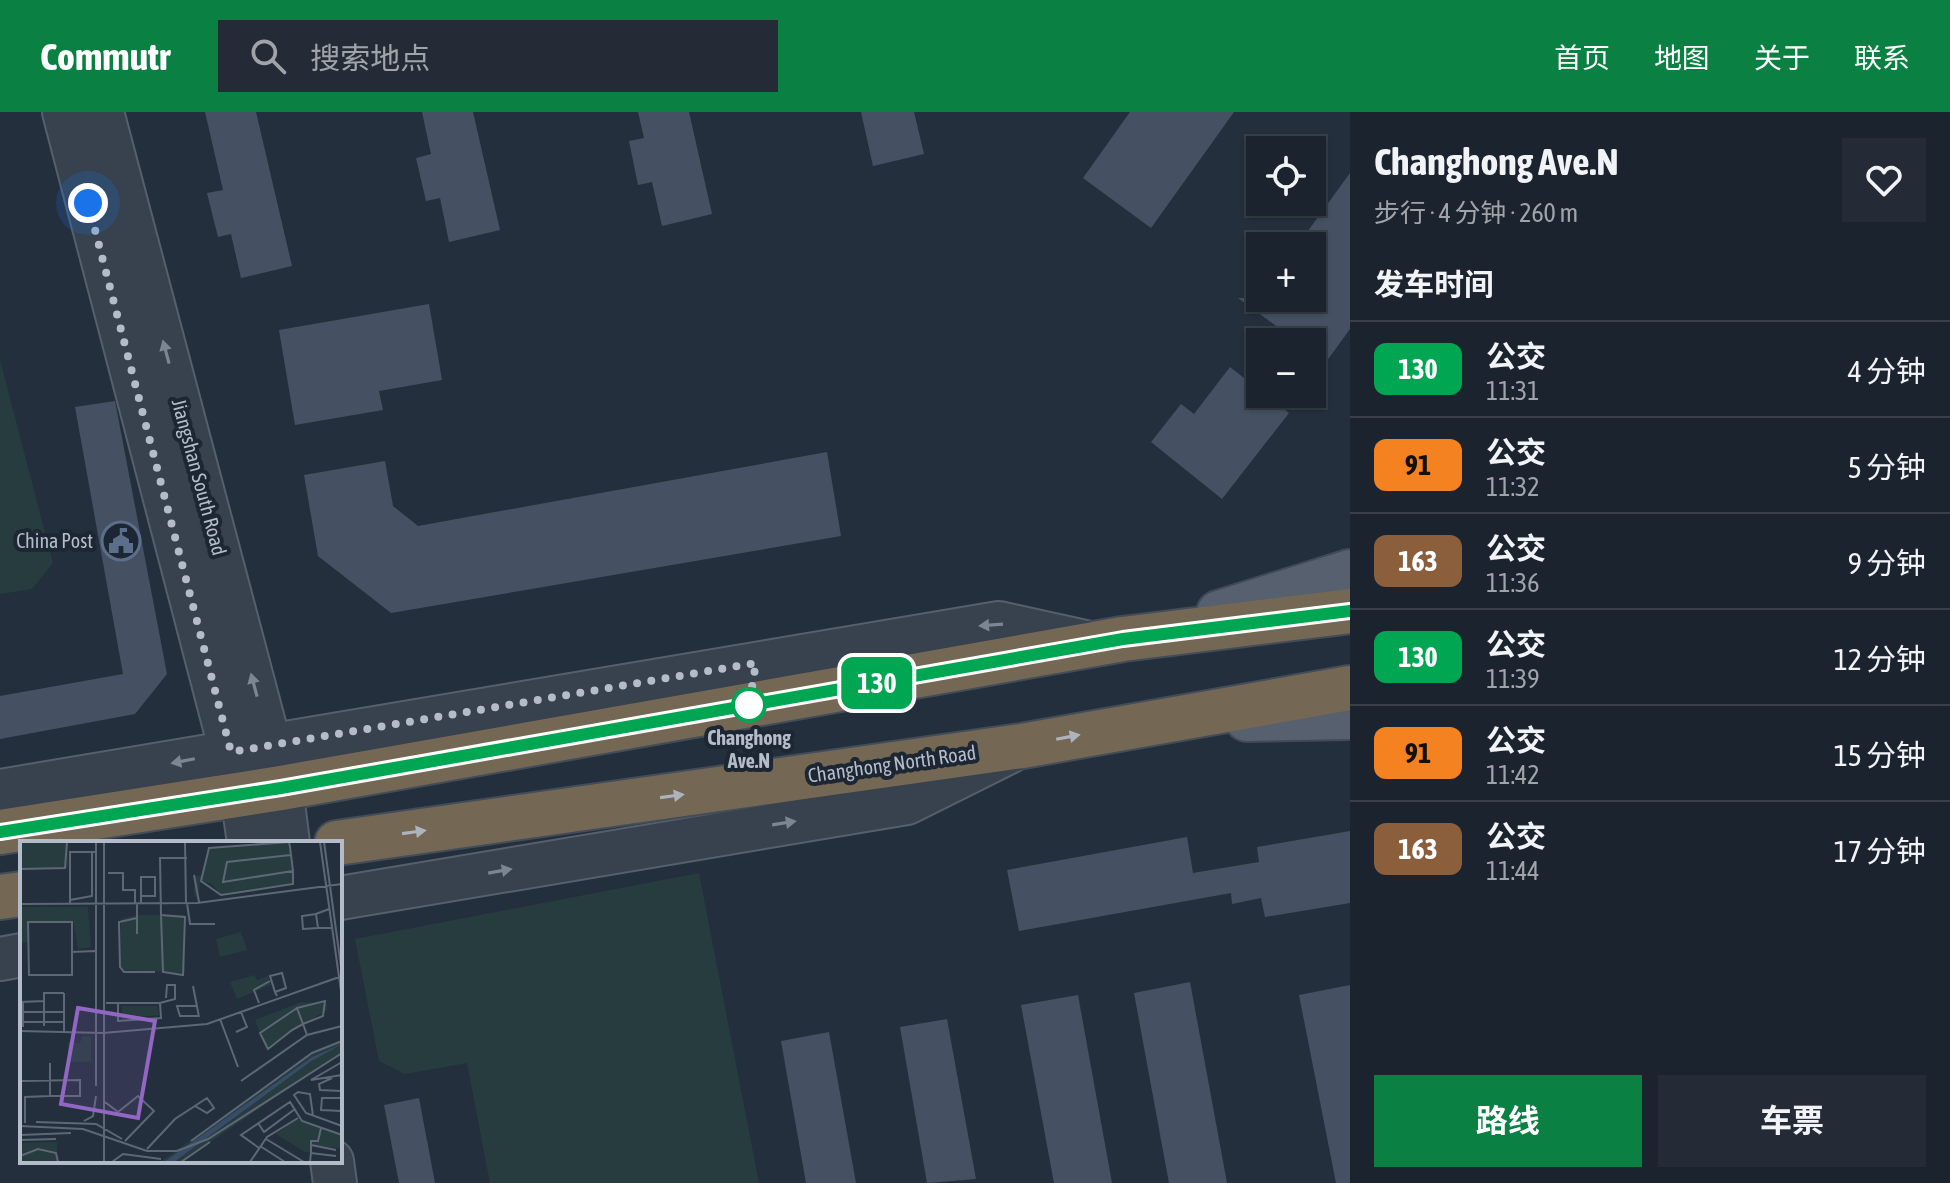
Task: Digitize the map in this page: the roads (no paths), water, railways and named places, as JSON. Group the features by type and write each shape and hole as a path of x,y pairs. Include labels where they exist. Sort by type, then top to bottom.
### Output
{"highway":[{"path":"0,832 256,770 1109,641 1350,611"},
{"name":"Changhong North Road","path":"342,842 1022,746 1350,688"},
{"path":"0,897 20,894"}],"main road":[{"path":"1109,641 1279,597 1350,572"},
{"path":"1157,721 1350,717"}],"street":[{"name":"Jiangshan South Road","path":"64,112 256,770 287,841"},
{"name":"Jiangshan South Road","path":"102,112 256,770 249,841"},
{"path":"342,898 907,803 1022,746"},
{"path":"0,791 256,770"},
{"path":"0,959 20,955"},
{"path":"332,1163 335,1183"}],"place":[{"name":"China Post","path":"121,541"},
{"name":"Changhong Ave.N","path":"749,705"}]}
